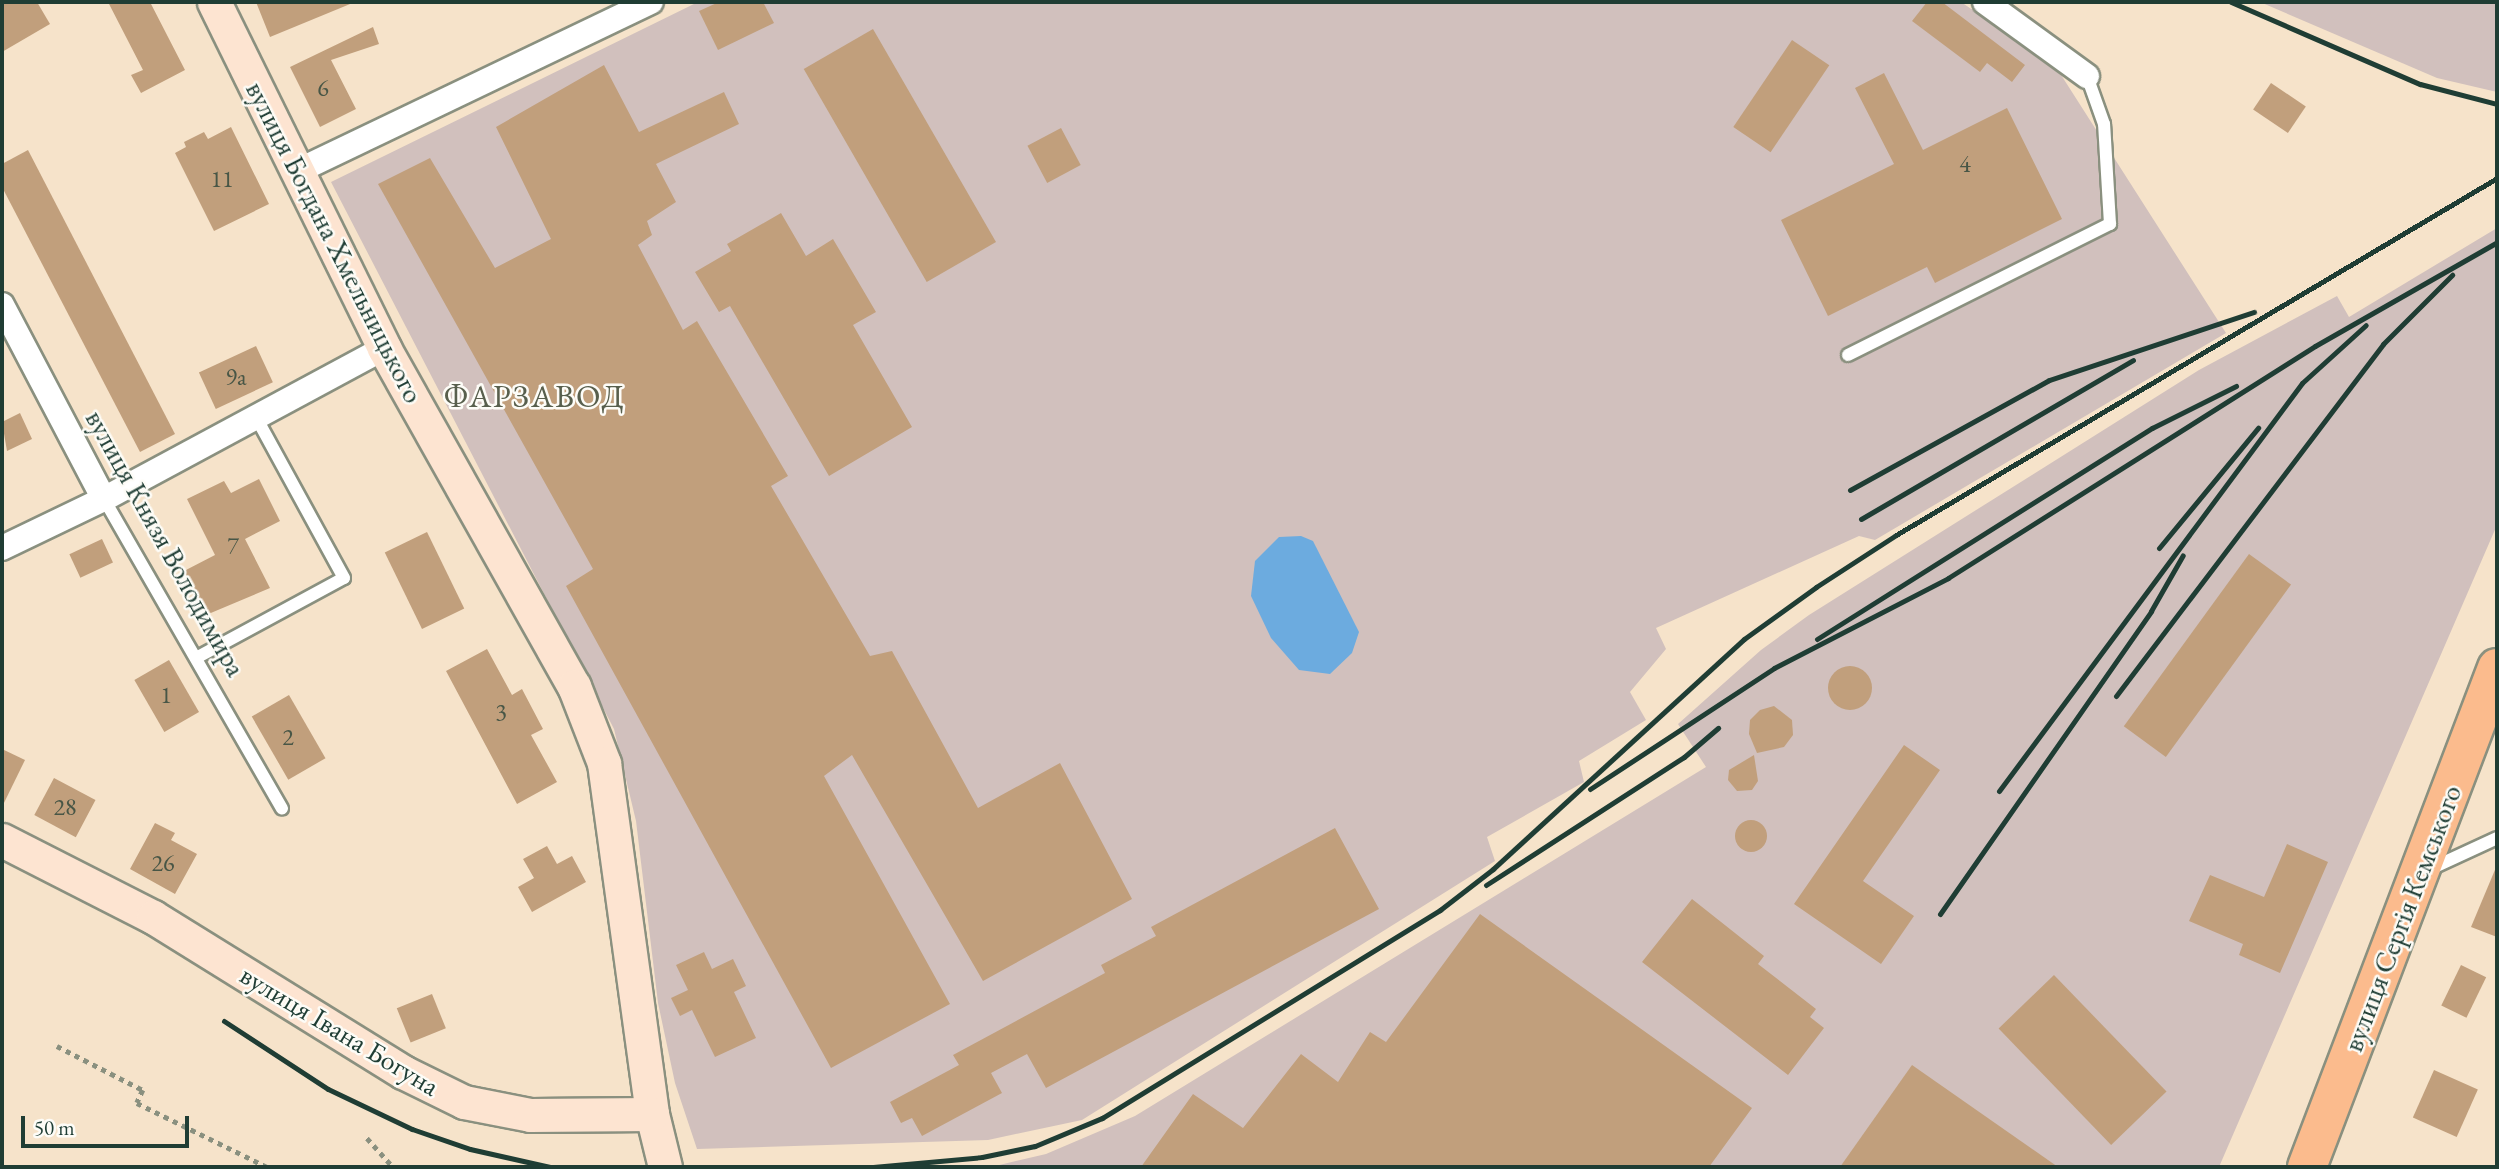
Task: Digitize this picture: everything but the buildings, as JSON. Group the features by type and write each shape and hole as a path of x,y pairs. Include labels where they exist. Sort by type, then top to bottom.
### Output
{"highway":[{"name":"вулиця Сергія Кемського","path":"2307,1167 2497,668"}],"street":[{"name":"вулиця Богдана Хмельницького","path":"214,2 300,170 384,348 574,686 604,763 652,1114"},
{"path":"300,170 651,2"},
{"path":"1985,2 2087,76"},
{"name":"вулиця Князя Володимира","path":"2,305 104,499"},
{"path":"2,548 104,499 384,348"},
{"name":"вулиця Івана Богуна","path":"2,840 153,918 403,1072 464,1102 530,1115 652,1114"},
{"path":"652,1114 664,1167"}],"lane":[{"path":"1848,355 2110,225 2104,124 2087,76"},
{"path":"196,658 344,578 256,417"},
{"name":"вулиця Князя Володимира","path":"104,499 282,808"},
{"path":"2417,875 2497,838"}],"path":[{"path":"57,1046 143,1090 137,1103 267,1167"},
{"path":"367,1138 393,1167"}],"shaded area":[{"path":"698,2 1961,2 2056,67 2226,333 1875,540 1859,536 1656,628 1666,649 1630,692 1646,720 1579,761 1584,782 1487,837 1495,861 1082,1120 988,1140 697,1149 675,1083 658,1003 636,821 614,729 331,182"},
{"path":"2260,2 2497,2 2497,92 2437,78"},
{"path":"2497,228 2497,525 2219,1167 991,1167 1046,1154 1135,1116 1706,767 1678,724 1761,650 1809,615 2199,370 2337,296 2349,317"}],"water":[{"path":"1301,536 1313,541 1359,632 1352,653 1330,674 1299,670 1271,638 1251,596 1255,561 1279,537"}],"railway":[{"path":"2231,2 2420,84 2497,104"},
{"path":"873,1167 982,1157 1035,1146 1102,1118 1440,910 1493,869 1744,639 1816,587 1896,535 2497,178"},
{"path":"1590,789 1774,668 1948,578 2315,346 2497,242"},
{"path":"2116,696 2383,344 2452,275"},
{"path":"1850,490 2049,380 2254,312"},
{"path":"1999,791 2302,383 2366,325"},
{"path":"1861,519 2133,360"},
{"path":"1817,639 2152,428 2236,386"},
{"path":"2159,548 2258,428"},
{"path":"1940,914 2151,611 2183,555"},
{"path":"1486,885 1684,757 1718,728"},
{"path":"224,1021 328,1089 412,1129 470,1149 550,1167"}],"district":[{"name":"ФАРЗАВОД","path":"535,396"}]}
